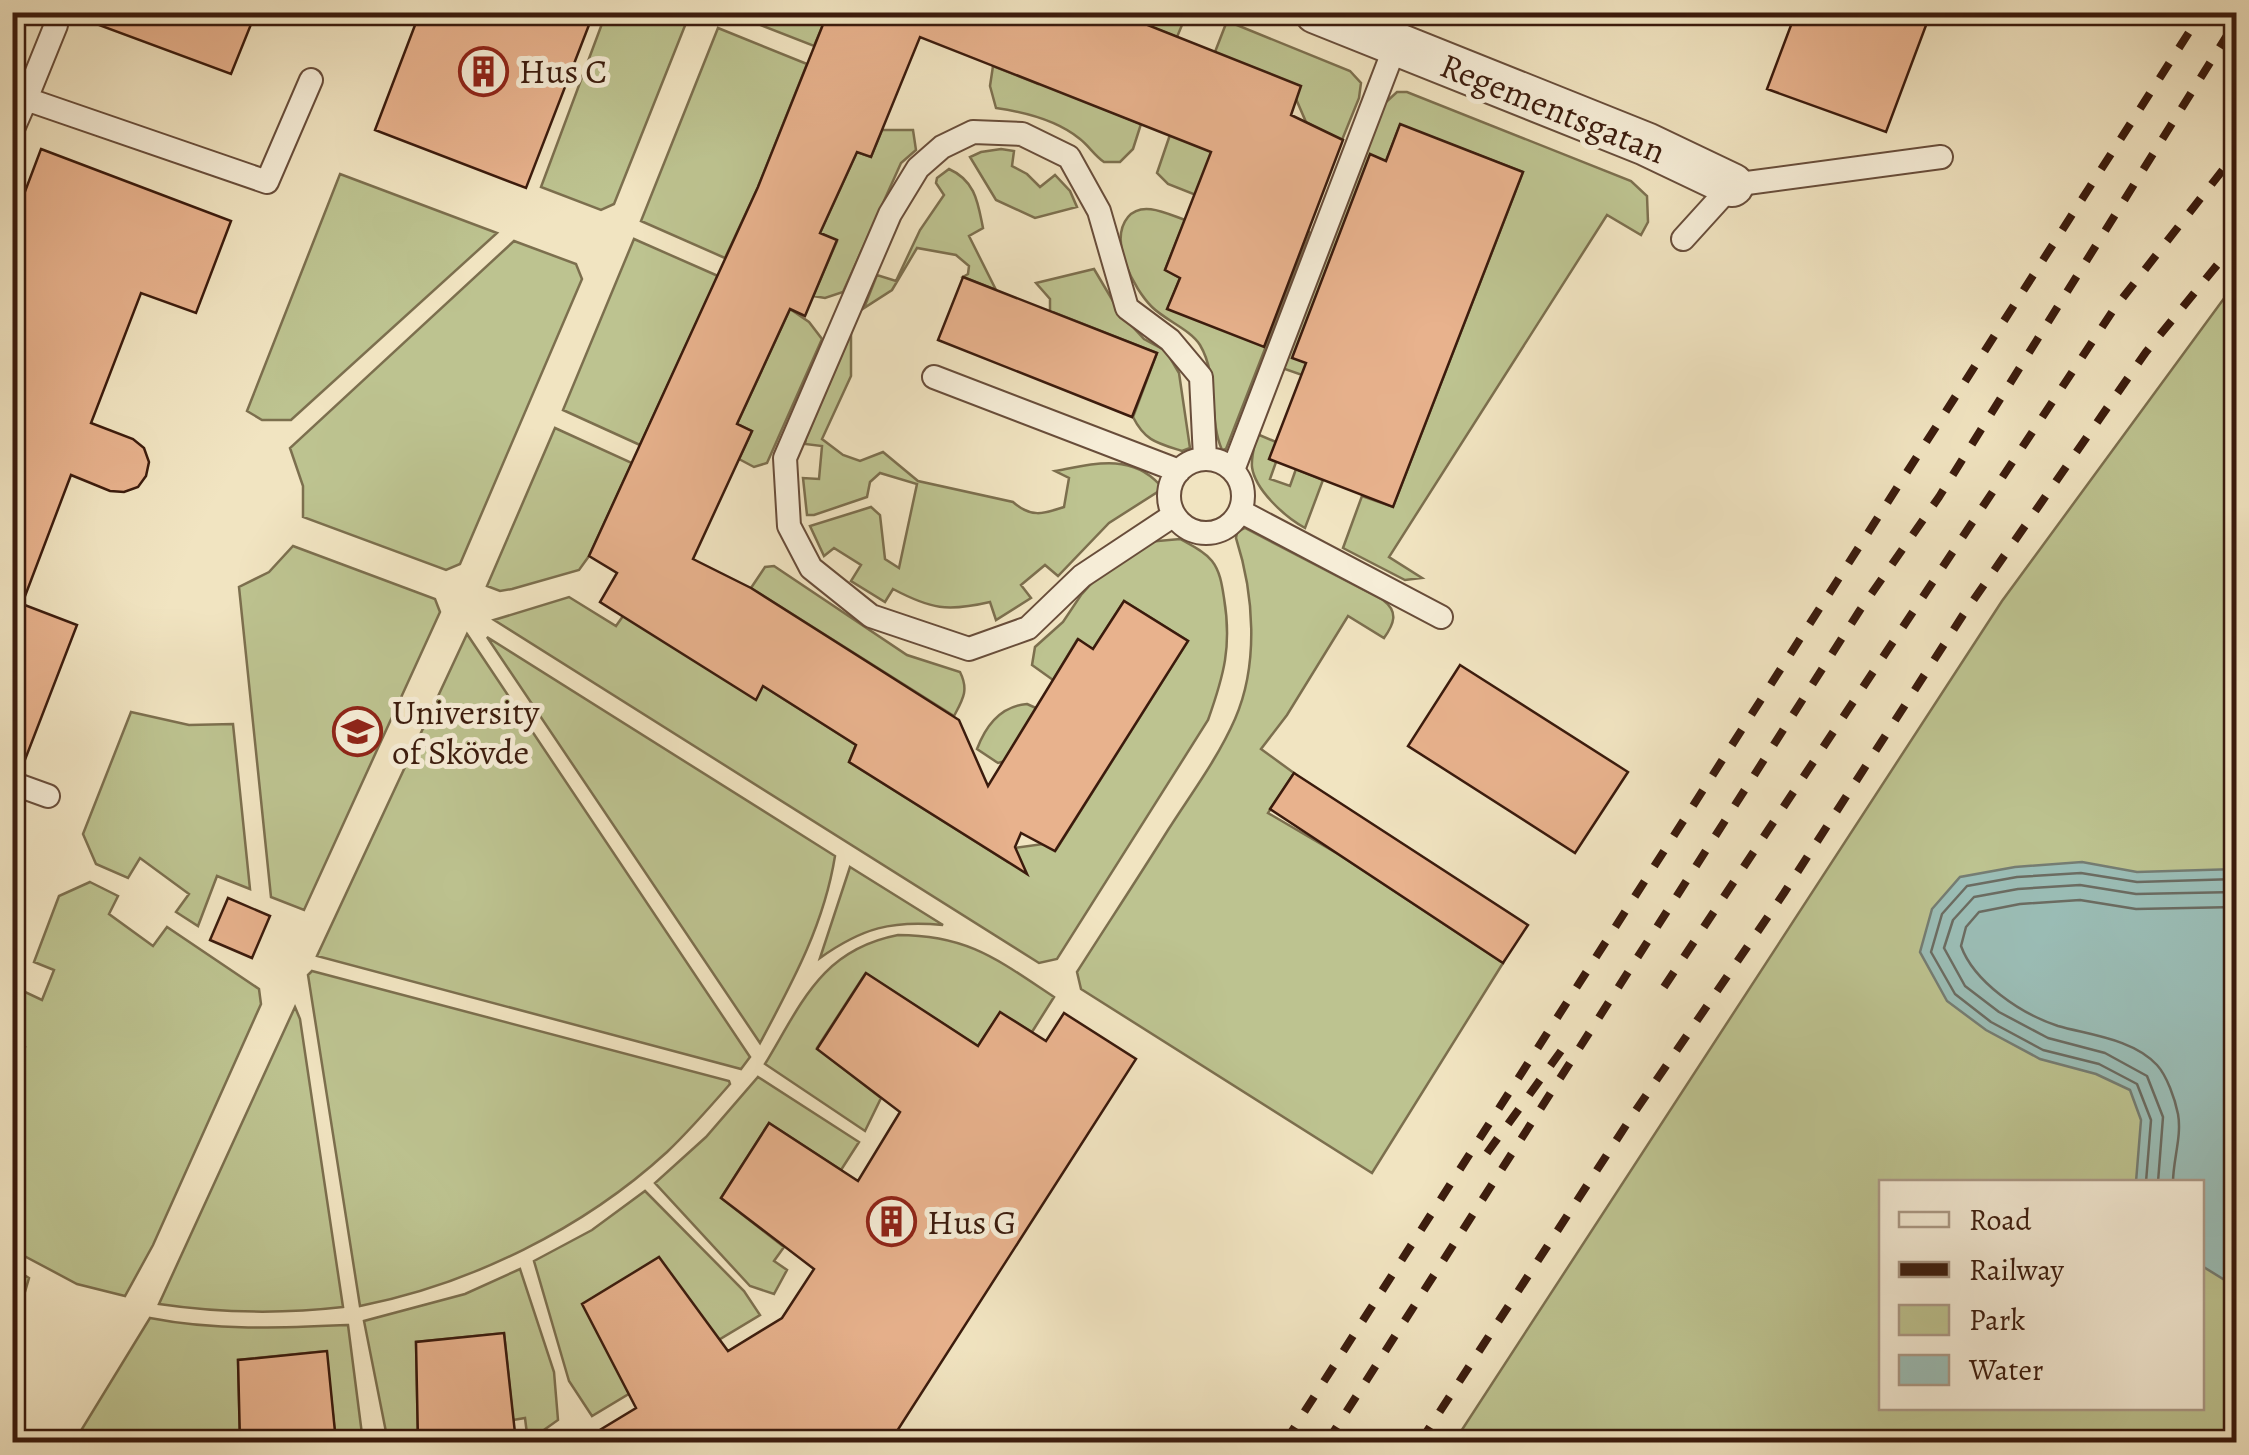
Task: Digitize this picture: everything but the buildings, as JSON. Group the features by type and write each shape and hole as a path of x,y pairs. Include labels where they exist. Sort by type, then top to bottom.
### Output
{"street":[{"name":"Regementsgatan","path":"1316,12 1646,144 1732,185"}],"lane":[{"path":"12,131 56,25"},
{"path":"1232,470 1396,44"},
{"path":"26,99 267,182 311,80"},
{"path":"1174,515 1082,576 1028,628 968,649 871,616 811,568 789,526 786,458 890,214 918,168 942,147 973,132 1022,134 1069,157 1099,212 1127,308 1170,340 1201,377 1206,458"},
{"path":"1683,239 1732,185 1942,157"},
{"path":"934,377 1179,471"},
{"path":"1206,458 1220,461 1232,470 1241,482 1243,496 1240,511 1230,525 1215,532 1199,532 1174,515 1169,500 1171,484 1179,471 1206,458"},
{"path":"1240,511 1442,617"},
{"path":"12,783 48,796"}],"green space":[{"path":"606,13 690,13 614,204 601,210 541,187"},
{"path":"730,13 828,13 814,46"},
{"path":"1115,13 1187,13 1177,37"},
{"path":"1227,21 1350,71 1361,83 1359,98 1306,229 1310,233 1226,449 1222,450 1206,357 1191,335 1145,299 1131,277 1121,239 1128,217 1140,209 1185,220 1165,270 1180,278 1168,308 1321,130 1306,122 1296,99 1215,52"},
{"path":"718,28 807,64 725,258 641,221"},
{"path":"993,66 1038,84 1046,67 1094,105 1141,124 1133,149 1120,162 1104,162 1080,139 1051,122 996,108 990,86"},
{"path":"1397,92 1407,92 1631,181 1647,196 1648,222 1641,235 1607,215 1389,557 1422,578 1405,580 1343,548 1362,496 1393,507 1523,172 1400,125 1302,375 1282,368 1385,103"},
{"path":"1175,120 1219,137 1211,201 1168,184 1157,173"},
{"path":"882,130 913,130 916,150 901,163 843,292 825,298 813,296 837,241 820,233 857,152 871,157"},
{"path":"1001,149 1014,151 1012,166 1040,187 1055,175 1070,191 1077,207 1035,218 996,200 970,157"},
{"path":"949,169 965,180 974,194 983,228 969,236 996,290 963,277 969,266 956,255 917,248 892,290 864,308 877,275 896,281 920,230 944,195 937,178"},
{"path":"340,174 497,233 291,420 262,420 247,411"},
{"path":"634,239 718,276 640,445 563,410"},
{"path":"514,241 576,264 582,279 460,564 446,570 303,517 303,486 290,448"},
{"path":"1094,269 1120,313 1144,339 1166,351 1179,373 1190,448 1182,451 1153,440 1133,417 1157,353 1050,311 1050,299 1036,283"},
{"path":"2236,282 2236,1440 1607,1442 1594,1434 1588,1442 1454,1442 2002,601"},
{"path":"790,309 809,322 822,339 767,463 754,467 739,459 752,431 737,424"},
{"path":"851,333 851,376 822,439 843,455 860,461 883,452 918,481 1013,502 1032,512 1064,507 1069,478 1055,471 1083,466 1110,463 1136,468 1159,484 1159,491 1109,523 1058,576 1045,565 1021,585 1031,598 996,620 990,602 940,607 893,589 885,602 851,581 861,565 834,548 824,556 810,526 871,507 880,515 885,559 899,568 917,484 880,473 870,482 867,497 807,515 803,478 819,479 822,446 805,444 806,438"},
{"path":"555,428 632,463 579,570 500,591 487,586"},
{"path":"1257,434 1276,442 1270,459 1276,462 1270,479 1290,486 1296,469 1323,480 1305,528 1280,510 1254,476"},
{"path":"1245,528 1383,600 1393,614 1384,638 1348,616 1287,715 1261,749 1294,773 1268,813 1338,854 1503,963 1372,1173 1081,989 1077,972 1221,748 1243,698 1251,652 1250,605 1236,538 1237,532"},
{"path":"1180,539 1209,557 1221,583 1227,646 1214,704 1208,720 1057,959 1039,963 494,620 569,597 616,626 623,616 763,686 856,745 849,762 1008,862 1015,848 1043,844 1056,850 1188,641 1124,601 1093,649 1077,640 1053,680 1032,665 1035,647 1063,622 1109,564 1147,542"},
{"path":"293,546 435,599 440,612 304,910 271,897 239,587 269,572"},
{"path":"774,566 907,655 960,672 964,694 954,716 751,588 765,567"},
{"path":"467,634 750,1057 741,1069 317,956"},
{"path":"487,637 835,856 815,930 760,1043"},
{"path":"1027,704 1036,708 1024,756 998,763 977,749 996,718 1009,708"},
{"path":"131,712 189,725 233,724 250,889 217,876 198,926 176,912 189,894 140,858 128,878 96,864 83,834"},
{"path":"850,867 943,925 878,928 850,939 820,958"},
{"path":"90,882 118,896 109,914 153,946 167,927 259,989 261,1004 153,1245 125,1296 77,1284 13,1250 13,1078 25,1047 13,1041 13,1018 23,991 42,1000 54,970 34,962 59,896"},
{"path":"898,935 944,939 981,952 1054,997 1032,1032 1000,1013 978,1046 865,974 817,1048 881,1098 865,1131 765,1064 803,1000 832,966 872,942"},
{"path":"312,971 730,1084 667,1152 634,1180 562,1229 484,1268 360,1306 308,975"},
{"path":"295,1007 300,1019 343,1307 251,1312 159,1304"},
{"path":"758,1077 859,1142 841,1170 769,1123 721,1198 784,1247 774,1261 787,1270 774,1294 750,1286 655,1183 706,1137"},
{"path":"645,1191 744,1291 760,1315 592,1416 569,1381 534,1261 592,1230"},
{"path":"13,1268 29,1278 12,1333"},
{"path":"520,1269 554,1372 558,1420 541,1432 527,1434 525,1418 513,1420 504,1333 416,1342 418,1442 388,1442 364,1321 465,1294"},
{"path":"150,1318 224,1327 348,1325 363,1442 336,1442 326,1351 238,1360 240,1442 74,1442"}],"water":[{"path":"2082,862 2137,872 2236,869 2236,1287 2204,1267 2204,1180 2136,1180 2141,1120 2130,1090 2096,1074 2040,1059 1986,1030 1947,1001 1920,952 1932,909 1960,877 2015,867"}],"railway":[{"path":"1285,1442 2202,12"},
{"path":"1327,1442 1860,610 1939,497 2236,21"},
{"path":"1664,987 2114,309 2236,153"},
{"path":"1420,1442 1963,615 2146,352 2236,242"},
{"path":"1487,1153 1569,1040"}],"place":[{"name":"Hus C","path":"484,71"},
{"name":"University of Skövde","path":"357,732"},
{"name":"Hus G","path":"892,1222"}]}
